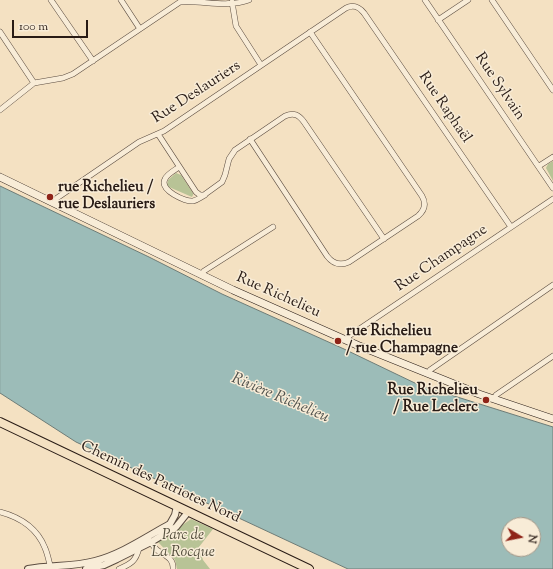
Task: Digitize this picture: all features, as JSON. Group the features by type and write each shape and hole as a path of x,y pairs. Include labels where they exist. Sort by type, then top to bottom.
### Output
{"main road":[{"name":"Rue Richelieu","path":"0,177 201,275 347,341 494,399 553,419"},
{"name":"Chemin des Patriotes Nord","path":"0,422 309,569"}],"street":[{"path":"51,0 93,61"},
{"path":"121,0 140,29"},
{"path":"0,110 34,83 68,77 176,4 188,0 232,2 249,0"},
{"name":"Rue Sylvain","path":"425,0 553,188"},
{"path":"438,20 468,0"},
{"path":"492,0 553,90"},
{"path":"232,2 236,26 261,65"},
{"name":"Rue Deslauriers","path":"54,202 57,198 139,142 158,134 346,8 355,6"},
{"name":"Rue Raphaël","path":"355,6 360,8 364,13 511,227"},
{"path":"0,32 34,83"},
{"path":"250,139 328,256 337,264 347,263 420,215 424,208 422,196 310,32"},
{"path":"179,167 165,179 164,184 167,190 189,200 197,200 218,186 223,180 229,159 233,152 285,116 296,114 304,122 384,239"},
{"path":"158,134 197,193 201,195 206,194"},
{"path":"539,166 553,157"},
{"name":"Rue Champagne","path":"347,341 349,336 553,199"},
{"path":"201,275 204,271 273,226"},
{"path":"428,374 430,370 553,285"},
{"path":"494,399 496,395 553,356"},
{"path":"86,569 117,559 139,548 170,524 175,515 177,506"},
{"path":"0,512 16,518 33,529 42,540 50,567"},
{"path":"28,569 65,566 95,561 115,554 176,527 188,512"},
{"path":"149,539 158,550 170,559 173,564 173,569"},
{"path":"119,569 127,566 136,559 139,548"}],"green space":[{"path":"553,161 553,181 546,168 548,164"},
{"path":"176,173 181,175 193,193 192,197 167,185 168,180"},
{"name":"Parc de La Rocque","path":"191,519 213,529 199,547 203,560 210,569 177,569 175,560 158,542"}],"water":[{"name":"Rivière Richelieu","path":"0,186 149,257 222,294 344,349 419,385 553,427 553,569 348,569 76,442 0,393"}],"place":[{"name":"rue Richelieu / rue Deslauriers","path":"50,197"},
{"name":"rue Richelieu / rue Champagne","path":"338,341"},
{"name":"Rue Richelieu / Rue Leclerc","path":"486,400"}]}
